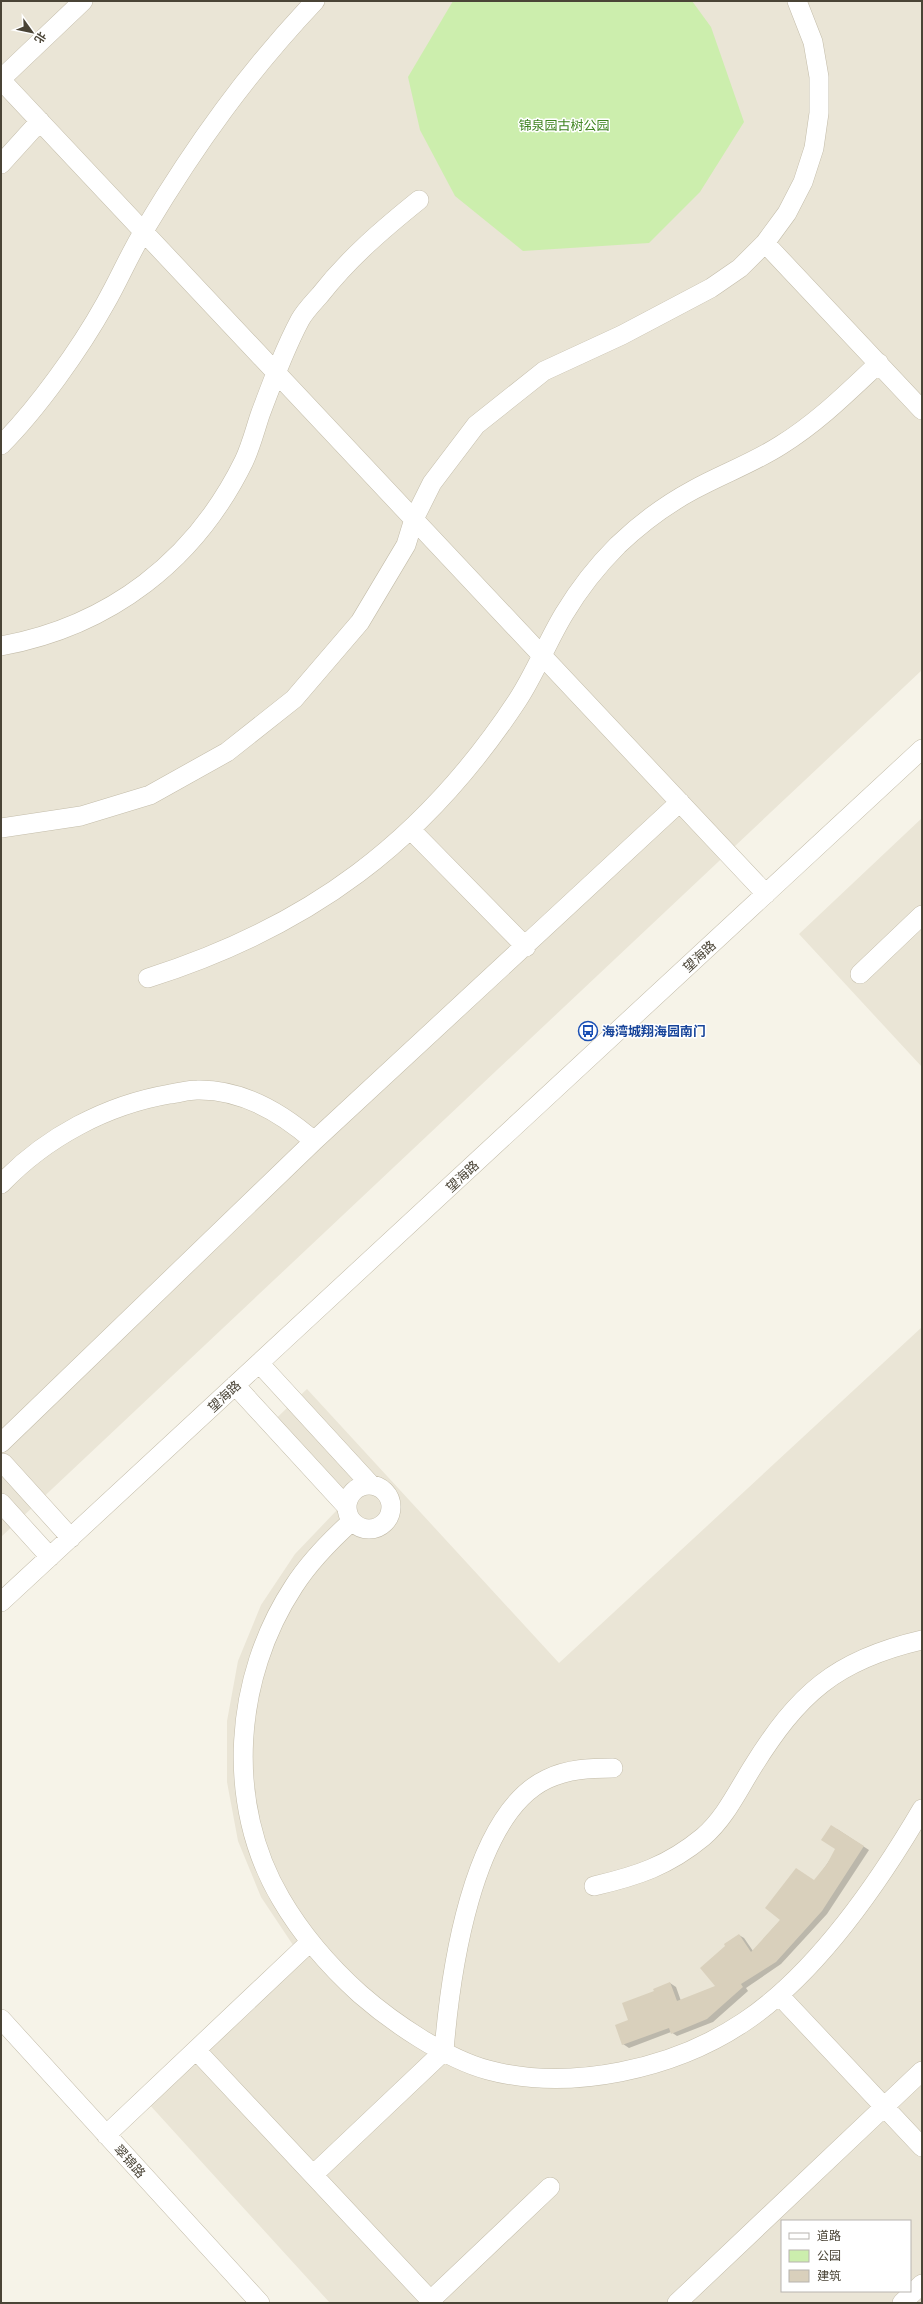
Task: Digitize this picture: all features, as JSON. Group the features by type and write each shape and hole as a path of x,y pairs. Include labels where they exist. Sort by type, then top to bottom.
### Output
{"street":[{"path":"83,1 1,79 766,894"},
{"path":"1,445 59,374 105,305 143,231 183,165 228,101 277,41 315,1"},
{"path":"1,828 81,816 150,795 227,752 294,699 360,622 406,545 414,519 432,483 476,425 544,371 622,335 711,288 740,268 765,243 786,214 803,182 814,148 819,112 819,77 813,42 797,1"},
{"path":"1,164 40,121"},
{"path":"1,646 30,641 76,625 118,603 158,575 192,541 221,502 245,460 276,373 300,319 336,275 376,235 419,200"},
{"path":"765,243 922,410"},
{"path":"148,978 230,949 282,923 344,885 411,830 466,772 497,731 521,695 543,657 571,603 589,578 619,544 655,514 694,490 738,470 768,453 820,419 879,363"},
{"name":"望海路","path":"1,1602 922,749"},
{"path":"1,1443 314,1142 526,947 680,802"},
{"path":"411,830 526,947"},
{"path":"860,974 922,915"},
{"path":"1,1184 18,1166 58,1137 102,1114 148,1098 197,1090 235,1096 272,1110 294,1124 314,1142"},
{"path":"259,1363 371,1485"},
{"path":"235,1385 349,1514 364,1528 371,1529 378,1527 389,1517 391,1503 389,1496 384,1490 371,1485 364,1485 352,1493 349,1514 329,1542 294,1584 268,1632 250,1684 243,1739 245,1793 258,1847 279,1897 310,1942 339,1975 372,2005 408,2031 444,2051 487,2070 531,2077 575,2078 620,2072 663,2061 705,2045 744,2022 779,1995 814,1960 858,1906 898,1850 922,1809"},
{"path":"2,1461 71,1538"},
{"path":"1,1503 50,1557"},
{"path":"594,1886 640,1874 671,1860 704,1836 731,1805 780,1725 803,1699 829,1678 859,1660 891,1647 922,1640"},
{"path":"313,2175 444,2051 454,1959 480,1869 499,1827 519,1800 547,1780 579,1769 613,1768"},
{"path":"106,2135 310,1942"},
{"path":"779,1995 922,2147"},
{"name":"翠锦路","path":"1,2019 260,2303"},
{"path":"196,2050 432,2302 550,2187"},
{"path":"677,2303 922,2071"},
{"path":"902,2303 922,2284"}],"shaded area":[{"path":"1,1 922,1 922,670 1,1537"},
{"path":"922,818 922,1067 799,934"},
{"path":"922,1327 922,2303 330,2303 138,2092 295,1948 261,1897 238,1841 227,1782 227,1721 238,1661 261,1605 295,1554 337,1510 264,1430 307,1389 559,1663"}],"green space":[{"name":"锦泉园古树公园","path":"453,1 692,1 711,27 744,122 700,192 649,243 523,251 455,196 420,130 408,77"}],"building":[{"path":"831,1825 864,1846 822,1911 776,1962 741,1984 743,1987 707,2019 671,2034 669,2028 622,2045 615,2025 628,2020 622,2003 654,1991 653,1989 670,1982 677,2001 715,1986 700,1968 725,1946 724,1944 739,1934 751,1952 780,1920 765,1908 796,1868 814,1880 827,1864 835,1849 821,1840"}],"place":[{"name":"海湾城翔海园南门","path":"588,1031"}]}
